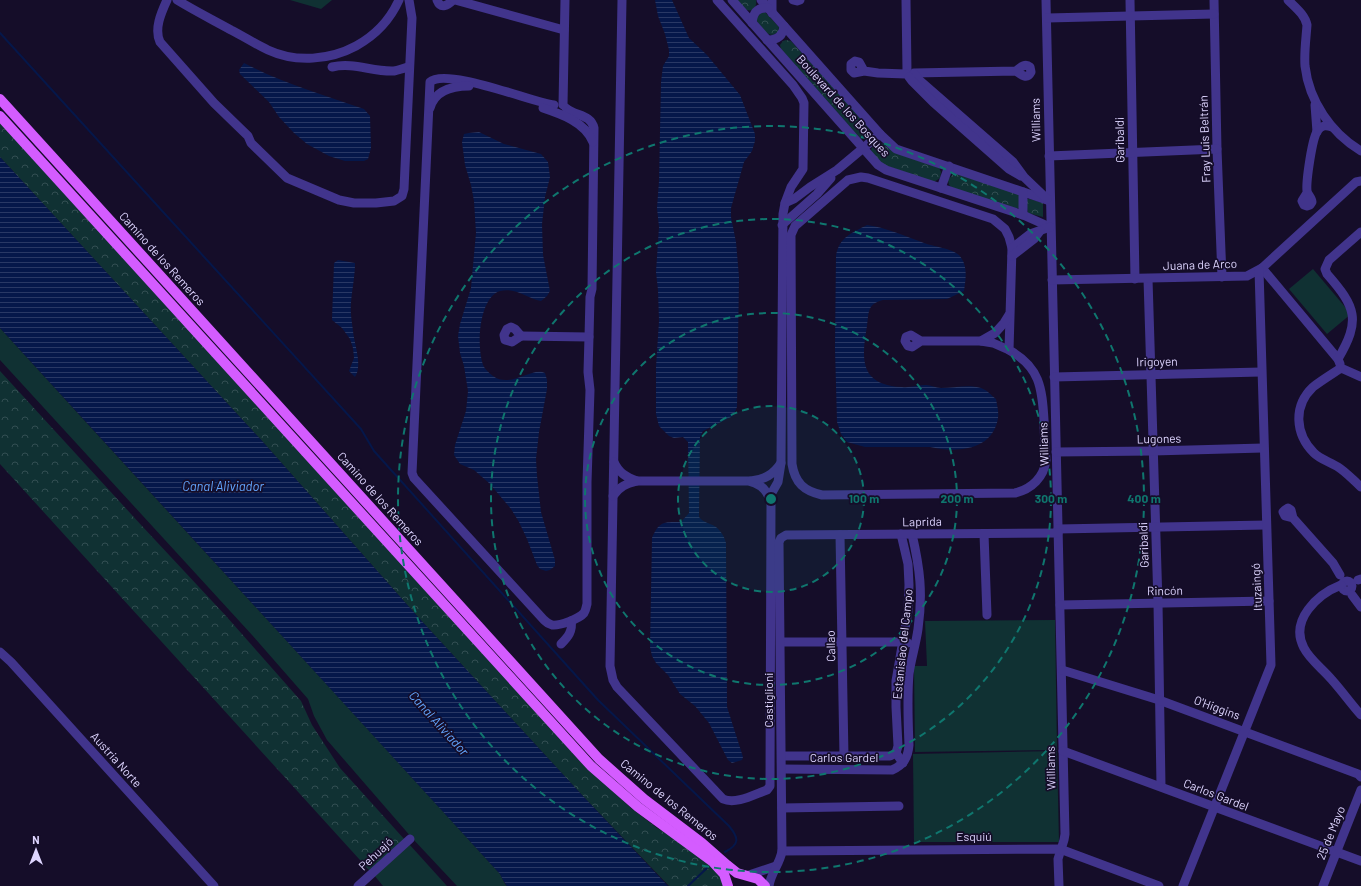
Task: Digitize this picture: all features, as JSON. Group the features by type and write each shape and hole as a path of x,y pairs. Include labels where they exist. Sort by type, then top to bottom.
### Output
{"main road":[{"name":"Camino de los Remeros","path":"0,99 599,760 644,799 706,846 737,873 758,879 765,886"},
{"name":"Camino de los Remeros","path":"0,116 591,766 638,807 713,862 724,874 728,886"},
{"path":"732,886 741,877 749,876"}],"street":[{"path":"167,0 157,30 160,42 214,103 248,136 251,142 282,175 339,200 354,203 394,201 402,196 404,190 412,18 409,0"},
{"path":"177,0 269,50 296,57 315,58 337,54 362,43 384,25 394,11 399,0"},
{"path":"437,0 438,4 443,6 448,5 454,0 563,30"},
{"path":"562,0 563,30"},
{"path":"559,108 565,0"},
{"path":"622,0 610,666 613,680 617,686 723,799 734,801 767,790 770,786 770,496 778,482 781,463 782,225 785,203 791,188 803,169 804,103 793,85 717,0"},
{"name":"Boulevard de los Bosques","path":"732,0 878,165 886,170 1023,215 1050,227"},
{"name":"Boulevard de los Bosques","path":"761,0 771,7 784,26 880,134 896,149 1050,201"},
{"path":"793,0 800,0"},
{"path":"911,73 911,0 906,0 911,73 1013,162 1024,178 1050,201"},
{"name":"Williams","path":"1046,0 1065,834 1058,859 1059,886"},
{"name":"Garibaldi","path":"1130,0 1135,279"},
{"name":"Fray Luis Beltrán","path":"1214,0 1217,149 1222,277"},
{"path":"1288,0 1306,20 1305,67 1316,108 1316,132 1309,165 1307,193"},
{"path":"752,23 753,17 757,11 771,7"},
{"path":"1047,18 1214,14"},
{"path":"767,40 780,37 784,26"},
{"path":"332,66 342,64 395,71 409,67"},
{"path":"864,71 878,73 911,73 1016,71"},
{"path":"437,79 471,82 559,108 584,128 593,142 592,289 590,297 588,372 590,390 587,482 587,604 582,615 570,621 551,625 544,620 414,478 412,473 430,82 437,79"},
{"path":"428,112 431,103 437,95 446,89 459,86 469,86 559,108"},
{"path":"1313,96 1319,109 1332,127 1347,142 1361,151"},
{"path":"1316,132 1326,125 1332,127"},
{"path":"785,203 794,199 837,170 880,134"},
{"path":"1049,156 1217,149"},
{"path":"941,188 949,166"},
{"path":"782,225 817,194 837,170"},
{"path":"921,341 981,341 1009,350 1027,362 1034,372 1042,392 1046,460 1045,468 1040,478 1029,488 1015,493 822,495 813,493 806,489 797,480 793,472 792,464 791,235 795,226 848,180 861,177 868,178 993,219 1005,229 1009,237 1012,252 1009,350"},
{"name":"Juana de Arco","path":"1052,280 1247,276 1260,269 1356,182 1361,181"},
{"path":"1023,192 1023,215"},
{"path":"1012,252 1030,234 1050,227"},
{"path":"1361,232 1330,260 1325,269 1327,274 1359,312 1356,332 1339,363 1307,394 1300,407 1298,420 1302,436 1314,453 1339,468 1361,487"},
{"path":"1260,269 1339,363 1361,377"},
{"name":"Ituzaingó","path":"1183,886 1271,665 1263,448 1260,269"},
{"name":"Garibaldi","path":"1148,279 1158,603 1161,786"},
{"path":"981,341 995,332 1010,315"},
{"path":"521,336 589,337"},
{"name":"Irigoyen","path":"1054,377 1261,372"},
{"name":"Lugones","path":"1056,452 1263,448"},
{"path":"614,462 618,470 624,476 637,481"},
{"path":"613,496 618,489 624,485 637,481 749,481 766,478 775,472 781,463"},
{"path":"749,481 759,484 770,496"},
{"path":"1293,518 1333,563 1349,584 1361,607"},
{"name":"Laprida","path":"786,535 984,534 1155,526 1266,524"},
{"name":"Estanislao del Campo","path":"896,754 898,746 896,681 908,612 909,585 908,564 901,534"},
{"name":"Estanislao del Campo","path":"903,763 909,753 908,693 920,606 921,581 912,534"},
{"path":"984,534 987,615"},
{"name":"Castiglioni","path":"769,886 771,874 781,857 782,851 780,542 781,538 786,535"},
{"name":"Callao","path":"840,535 844,757"},
{"path":"1349,584 1332,588 1316,600 1306,611 1301,627 1301,641 1307,653 1334,681 1361,715"},
{"name":"Rincón","path":"1060,605 1269,601"},
{"path":"561,644 570,634 572,626 570,621"},
{"path":"781,642 903,642 915,645"},
{"name":"Austria Norte","path":"0,652 11,662 214,886"},
{"name":"O'Higgins","path":"1062,670 1160,700 1246,731 1358,774 1361,777"},
{"name":"Carlos Gardel","path":"1063,751 1361,861"},
{"path":"896,754 903,763"},
{"name":"Carlos Gardel","path":"782,756 844,757 890,756 896,754"},
{"name":"Carlos Gardel","path":"782,769 892,770 900,767 903,763"},
{"name":"25 de Mayo","path":"1323,886 1361,790"},
{"path":"782,808 899,806"},
{"name":"Pehuajó","path":"358,886 410,839"},
{"name":"Esquiú","path":"782,851 1060,849 1159,886"},
{"path":"749,876 776,866"}],"green space":[{"path":"290,0 332,0 321,9"},
{"path":"737,0 756,0 756,4 752,10 747,10"},
{"path":"765,12 779,27 778,32 773,35 770,35 763,30 756,19 761,13"},
{"path":"786,40 791,41 868,126 870,132 868,137 861,139 781,49 780,45"},
{"path":"0,122 577,758 631,808 657,828 693,849 716,868 726,886 669,886 581,794 418,617 263,442 0,157"},
{"path":"876,142 882,143 896,153 939,168 941,172 940,178 934,182 884,165 871,152 872,146"},
{"path":"954,173 1018,194 1019,208 1016,209 952,188 949,185 948,180"},
{"path":"1027,199 1043,203 1043,217 1028,213"},
{"path":"1313,269 1351,314 1327,334 1289,289"},
{"path":"0,328 500,874 507,886 457,886 412,838 327,740 314,716 308,699 252,635 0,360"},
{"path":"0,371 226,616 301,701 312,725 340,768 405,840 370,871 0,464"},
{"path":"1055,620 1057,750 915,752 914,666 927,666 925,621"},
{"path":"1057,751 1059,842 914,842 913,754"},
{"path":"409,844 447,886 383,886 374,875"}],"water":[{"path":"655,0 672,0 689,38 707,55 740,95 755,134 755,141 752,151 744,162 731,208 739,277 737,407 731,417 703,431 700,437 699,517 718,529 724,537 726,543 727,707 743,757 742,760 732,763 728,760 709,723 695,706 680,694 668,675 656,663 652,656 650,647 652,538 660,525 670,522 681,522 689,513 688,442 683,437 674,438 669,436 659,426 656,414 656,367 659,321 656,272 659,227 657,208 661,82 663,66 669,56 669,50 658,16"},
{"path":"244,63 288,83 364,109 370,116 371,148 368,159 364,161 345,161 329,156 307,144 294,133 279,117 269,102 240,74 239,70"},
{"path":"479,132 504,144 541,154 548,162 550,177 545,197 542,224 543,255 550,291 541,301 511,290 500,291 487,303 483,314 480,337 481,359 484,367 493,376 507,380 534,372 540,372 545,373 547,380 547,389 539,432 536,459 541,512 555,560 555,566 546,571 540,569 537,565 527,539 511,509 489,483 474,470 460,464 454,455 455,445 466,411 468,391 458,336 460,324 471,288 476,233 474,201 465,165 462,142 464,134"},
{"name":"Canal Aliviador","path":"0,157 263,442 418,617 668,886 507,886 500,874 0,328"},
{"path":"867,225 889,230 924,243 952,251 959,255 962,259 966,272 964,291 947,299 883,300 871,306 865,338 864,360 866,368 871,376 888,385 905,387 926,385 941,388 972,386 987,391 996,399 998,418 995,429 989,437 981,443 972,447 951,450 930,447 865,447 847,442 841,434 837,422 835,348 836,256 840,244 847,236"},
{"path":"338,260 355,263 351,298 351,317 358,361 355,377 349,371 354,358 350,339 342,328 332,320 334,263"}],"waterway":[{"path":"0,33 361,429 374,451 598,700 729,826 735,834 736,840 733,846 725,852"},
{"path":"688,886 707,868"}]}
